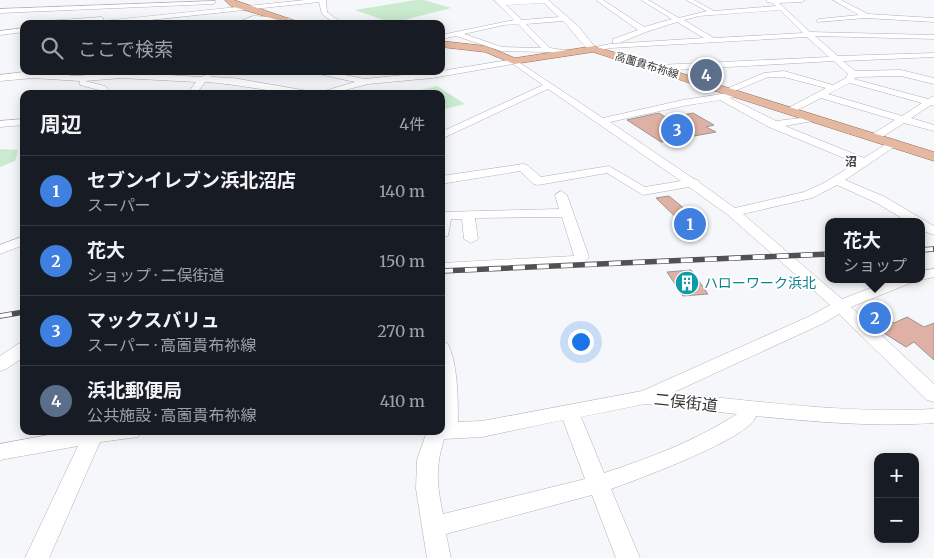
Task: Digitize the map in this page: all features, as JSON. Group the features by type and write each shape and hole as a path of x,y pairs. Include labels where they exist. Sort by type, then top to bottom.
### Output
{"main road":[{"path":"229,0 246,8 289,20"},
{"path":"445,44 486,49 514,61"},
{"name":"高薗貴布祢線","path":"514,61 594,49 658,68 730,94 790,110 934,157"}],"street":[{"path":"52,8 56,0"},
{"path":"132,6 145,2 229,0"},
{"path":"87,20 194,13 323,0 324,13 334,20"},
{"path":"498,2 544,0 579,32 589,47 594,49 610,46 809,35 934,37"},
{"path":"599,0 643,30"},
{"path":"644,0 712,40"},
{"path":"689,0 711,12"},
{"path":"774,0 809,35 836,58 851,77 933,101"},
{"path":"765,1 802,0"},
{"path":"836,0 866,16"},
{"path":"498,2 541,42 547,50"},
{"path":"0,11 112,3 168,14"},
{"path":"610,46 610,44 643,30 711,12 781,8"},
{"path":"183,19 194,13"},
{"path":"153,20 168,14"},
{"path":"787,14 801,17"},
{"path":"839,34 833,26 816,20 866,16 934,20"},
{"path":"130,20 159,17"},
{"path":"247,20 253,18 289,20"},
{"path":"183,19 204,20"},
{"path":"445,37 504,23 564,19"},
{"path":"0,26 20,24"},
{"path":"0,33 20,30"},
{"path":"457,34 501,49 547,50 567,53"},
{"path":"893,35 934,61"},
{"path":"658,68 678,65 934,55"},
{"path":"445,73 514,61 734,212 840,306 934,395"},
{"path":"17,76 20,73"},
{"path":"790,110 835,88 851,77 900,73 934,82"},
{"path":"603,121 730,94 767,74 784,74 835,88"},
{"path":"0,78 23,75"},
{"path":"49,75 76,79 104,90"},
{"path":"76,79 109,75"},
{"path":"151,75 247,82 288,90"},
{"path":"193,90 203,79 214,75"},
{"path":"333,75 368,81"},
{"path":"334,90 368,81 432,75"},
{"path":"445,134 549,85"},
{"path":"730,94 773,125 864,162"},
{"path":"820,95 934,128"},
{"path":"875,137 901,118 933,101"},
{"path":"773,125 814,118"},
{"path":"0,124 20,122"},
{"path":"734,212 808,196 837,181 894,143"},
{"path":"445,179 523,167 538,181 609,169 643,192 694,184"},
{"path":"837,181 881,200 911,218"},
{"path":"445,267 579,260 582,257 561,195"},
{"path":"445,216 567,213"},
{"path":"468,215 471,239"},
{"path":"0,250 20,242"},
{"path":"645,397 816,320 840,306 898,283"},
{"path":"0,353 20,348"},
{"path":"0,365 20,350"},
{"path":"445,365 449,398 445,417"},
{"name":"二俣街道","path":"445,431 482,429 645,397 841,417 900,418 934,416"},
{"path":"433,527 598,485 664,461 722,433 746,418 747,408"},
{"path":"569,411 628,558"},
{"path":"0,452 85,435"},
{"path":"37,558 94,435"},
{"path":"439,558 428,489 427,460 440,435"}],"green space":[{"path":"416,0 424,0 451,8 404,20 383,20 355,10"},
{"path":"437,86 443,90 420,90"},
{"path":"445,91 465,104 445,109"},
{"path":"0,149 18,150 15,161 0,167"}],"building":[{"path":"659,113 667,118 693,113 714,125 706,127 716,132 661,142 627,120"},
{"path":"669,196 686,210 683,211 706,230 692,233 656,198"},
{"name":"ハローワーク浜北","path":"691,270 708,294 683,296 667,272"},
{"path":"868,304 894,323 907,317 924,327 934,323 934,360 914,342 906,347 876,328 861,314 867,311"}],"railway":[{"path":"925,250 934,249"},
{"path":"445,271 825,254"},
{"path":"0,316 20,313"}],"place":[{"name":"浜北郵便局","path":"706,75"},
{"name":"マックスバリュ","path":"677,130"},
{"name":"セブンイレブン浜北沼店","path":"690,224"},
{"name":"ハローワーク浜北","path":"687,283"},
{"name":"花大","path":"875,318"}],"district":[{"name":"沼","path":"851,162"}]}
